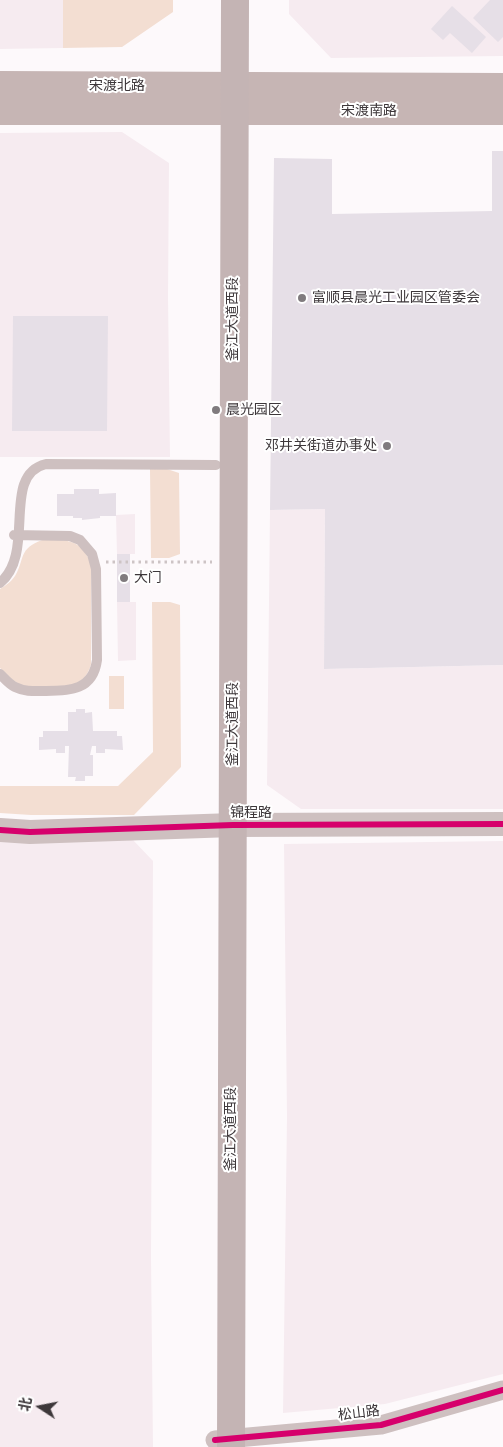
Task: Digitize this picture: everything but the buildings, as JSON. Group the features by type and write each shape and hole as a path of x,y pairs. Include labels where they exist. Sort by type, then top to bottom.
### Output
{"highway":[{"name":"釜江大道西段","path":"218,0 226,98 223,1443"},
{"name":"釜江大道西段","path":"224,825 215,562 216,465 226,98 235,0"}],"main road":[{"name":"宋渡北路","path":"0,85 226,98"},
{"name":"宋渡南路","path":"226,98 503,87"},
{"name":"宋渡北路","path":"0,110 226,98"},
{"name":"宋渡南路","path":"226,98 503,111"}],"street":[{"name":"锦程路","path":"0,830 30,832 224,825 503,824"},
{"name":"松山路","path":"223,1443 381,1425 503,1390"}],"lane":[{"path":"0,583 9,574 14,562 14,498 16,486 24,474 37,466 46,464 216,465"},
{"path":"0,674 12,686 26,691 73,690 90,679 97,660 95,562 89,548 75,537 64,535 14,535"}],"path":[{"path":"95,562 215,562"}],"shaded area":[{"path":"0,0 63,0 63,48 0,49"},
{"path":"63,0 173,0 173,12 122,47 63,48"},
{"path":"289,0 503,0 503,56 331,58 289,14"},
{"path":"122,132 169,163 170,457 0,457 0,133"},
{"path":"150,469 167,469 179,473 180,554 169,558 151,558"},
{"path":"325,509 324,669 503,665 503,809 301,809 267,785 270,510"},
{"path":"135,514 135,554 117,554 116,515"},
{"path":"42,540 72,542 83,549 91,564 91,664 84,678 67,686 25,686 13,680 0,668 0,589 15,576 23,555 29,547"},
{"path":"117,602 136,602 136,660 118,661"},
{"path":"152,602 170,602 180,605 181,767 134,815 31,815 0,813 0,786 118,786 153,752"},
{"path":"109,676 124,676 124,709 109,709"},
{"path":"133,840 153,861 151,1257 153,1447 0,1447 0,842"},
{"path":"503,841 503,1374 385,1404 283,1413 287,1117 284,844"}],"cycle path":[{"path":"0,830 30,832 233,825 503,824"},
{"path":"215,1440 381,1425 503,1390"}],"place":[{"name":"富顺县晨光工业园区管委会","path":"302,298"},
{"name":"晨光园区","path":"216,410"},
{"name":"邓井关街道办事处","path":"387,446"},
{"name":"大门","path":"124,578"}]}
